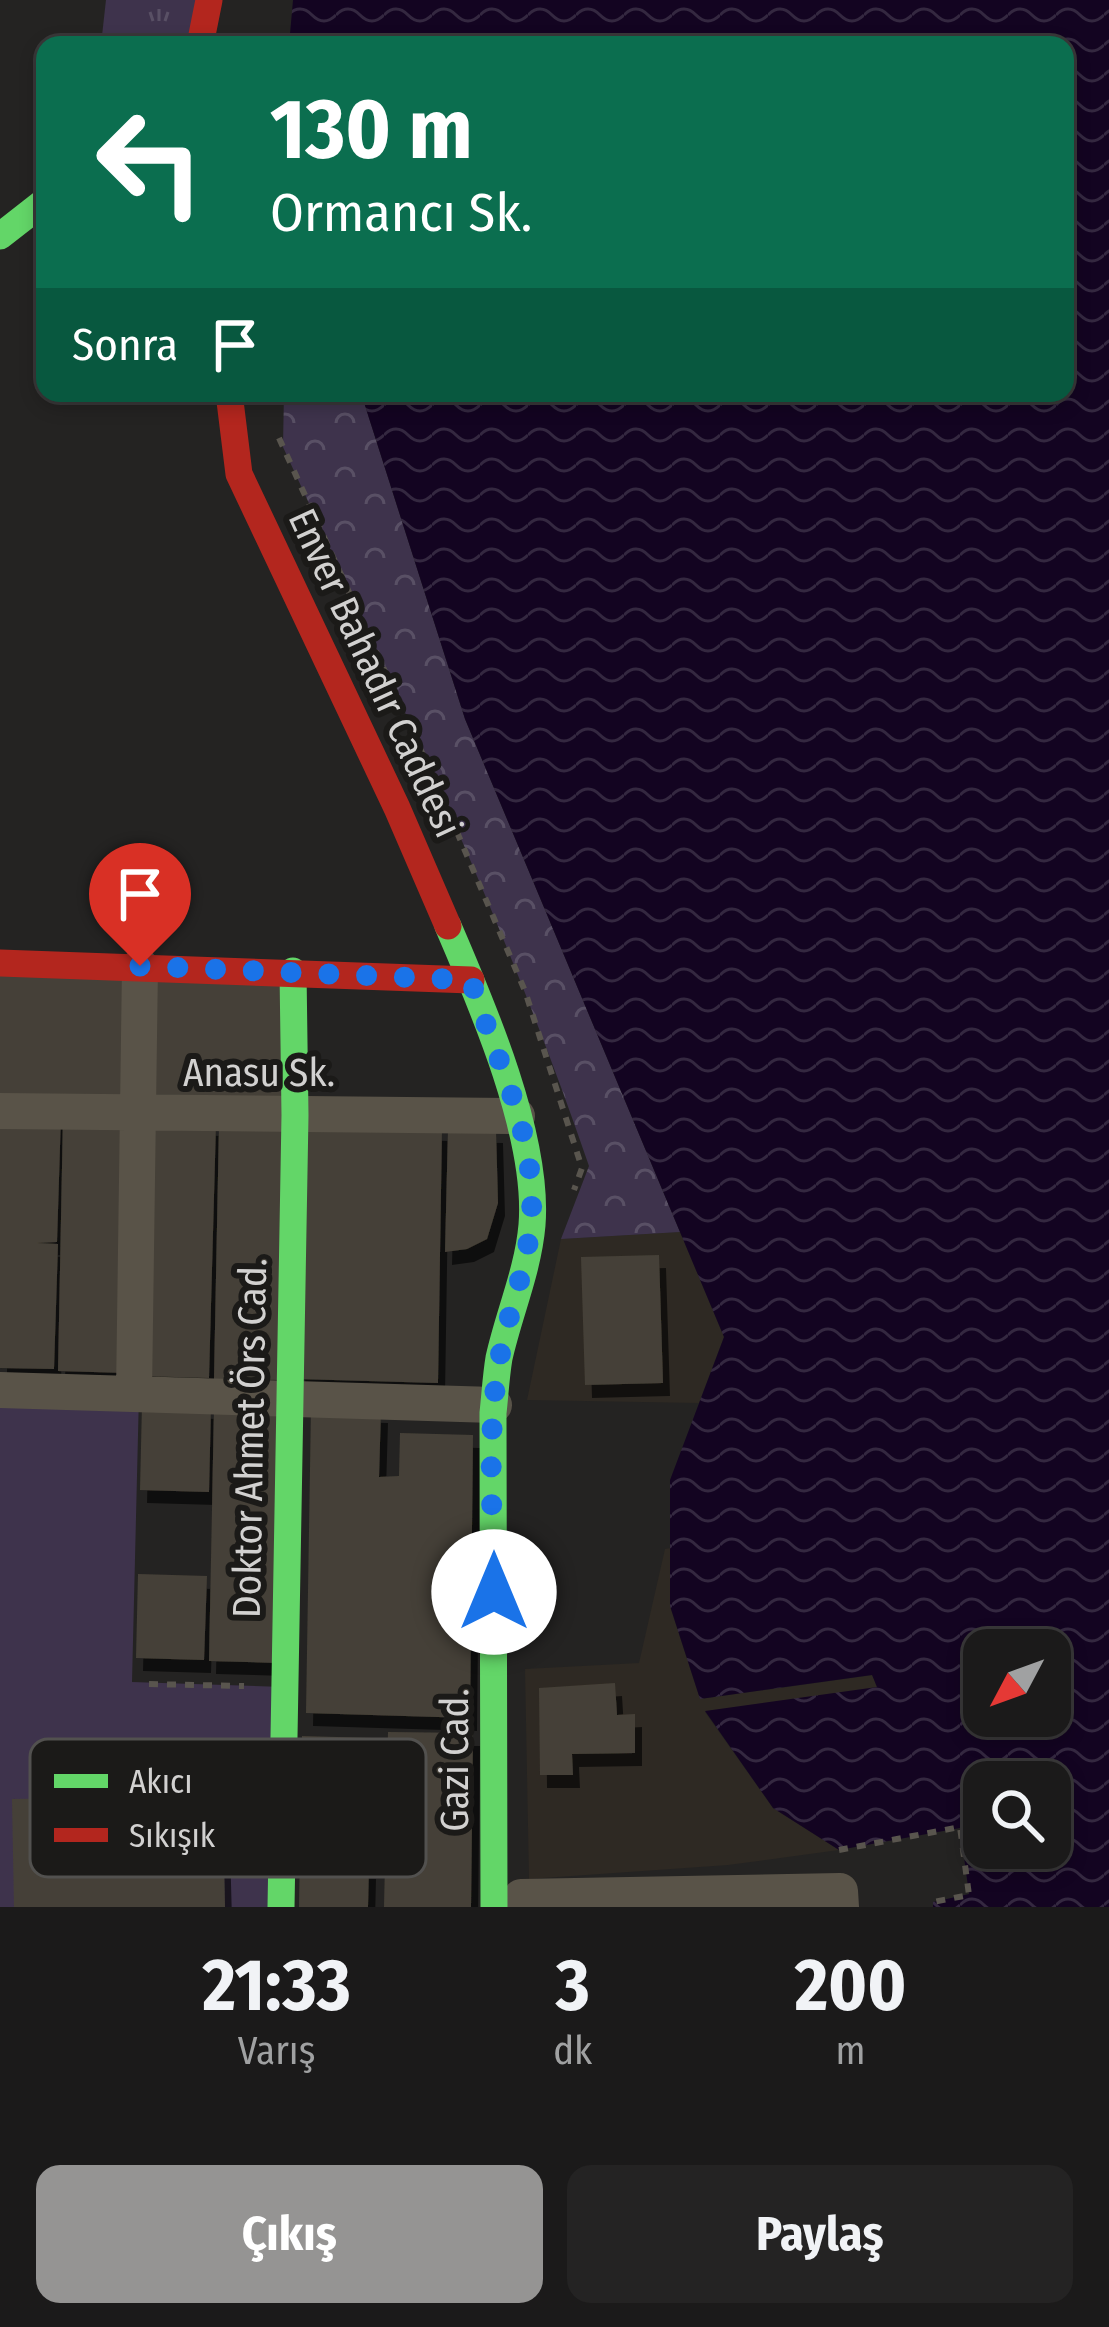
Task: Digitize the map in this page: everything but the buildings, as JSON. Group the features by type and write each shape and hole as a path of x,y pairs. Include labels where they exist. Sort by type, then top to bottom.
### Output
{"main road":[{"path":"202,36 209,0"},
{"path":"0,236 36,208"},
{"name":"Enver Bahadır Caddesi","path":"230,402 239,474 397,808 471,980"},
{"path":"0,963 471,980"},
{"name":"Doktor Ahmet Örs Cad.","path":"283,1739 295,1115 293,971"},
{"name":"Gazi Cad.","path":"471,980 517,1116 530,1171 532,1222 525,1270 499,1359 494,1406 522,1902"},
{"name":"Doktor Ahmet Örs Cad.","path":"281,1877 281,1907"}],"street":[{"path":"134,1394 140,966"},
{"name":"Anasu Sk.","path":"0,1111 517,1116"},
{"path":"0,1390 494,1406"},
{"path":"522,1902 840,1892 841,1907"}],"path":[{"path":"149,1684 284,1687"},
{"path":"839,1850 960,1828 969,1895 933,1902 933,1907"}],"shaded area":[{"path":"680,1232 724,1337 699,1403 527,1400 561,1239"},
{"path":"671,1548 670,1606 700,1699 873,1675 877,1688 705,1712 773,1808 839,1850 728,1865 529,1879 525,1669 639,1663 665,1549"}],"green space":[{"path":"106,0 209,0 202,36 102,36"},
{"path":"284,402 364,402 465,719 680,1232 561,1239 589,1166 484,892 283,447"},
{"path":"0,1390 139,1394 132,1682 284,1687 283,1739 30,1739 30,1877 281,1877 281,1907 0,1907"}],"water":[{"path":"293,0 1109,0 1109,1907 933,1907 933,1902 969,1894 966,1869 1071,1869 1071,1761 963,1761 963,1850 960,1828 839,1850 773,1808 705,1711 877,1687 872,1675 700,1699 670,1606 670,1480 724,1337 465,719 364,402 1074,402 1074,36 290,36"}],"traffic: fast":[{"path":"0,236 36,208"},
{"path":"448,926 506,1073 532,1190 530,1242 499,1358 493,1413 494,1907"},
{"path":"284,1739 295,1115 293,971"},
{"path":"281,1907 282,1877"}],"traffic: jam":[{"path":"202,36 209,0"},
{"path":"230,402 239,474 448,926"},
{"path":"0,963 471,980"}],"route":[{"path":"140,966 471,980 517,1116 530,1171 532,1222 525,1270 499,1359 494,1406 494,1592"}]}
